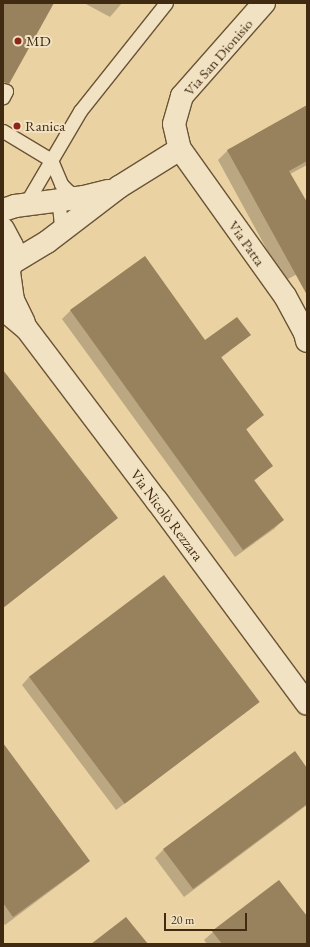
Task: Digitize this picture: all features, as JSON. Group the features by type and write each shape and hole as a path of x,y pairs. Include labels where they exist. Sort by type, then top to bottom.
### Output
{"street":[{"name":"Via San Dionisio","path":"180,149 174,124 182,96 264,6"},
{"path":"8,271 119,187 180,149"},
{"name":"Via Patta","path":"180,149 285,296 305,333 307,342"},
{"path":"9,208 59,202 84,197 119,187"},
{"name":"Via Nicolò Rezzara","path":"3,230 12,246 8,271 13,300 26,328 307,704"},
{"name":"Via Nicolò Rezzara","path":"3,309 26,328"}],"lane":[{"path":"9,208 29,198 52,165 80,111 166,3"},
{"path":"3,90 6,92 3,97"},
{"path":"3,131 52,165 61,184 69,192 84,197"},
{"path":"52,165 59,202 61,225 57,234"}],"building":[{"name":"MD","path":"3,3 54,3 9,84 3,82"},
{"path":"307,105 307,161 289,171 307,202 307,295 227,150"},
{"path":"145,256 205,340 237,317 251,335 221,357 264,415 246,429 273,466 254,480 284,520 243,550 70,310"},
{"path":"3,370 118,518 3,608"},
{"path":"164,575 260,702 125,804 29,677"},
{"path":"3,743 90,861 13,917 3,903"},
{"path":"295,751 307,768 307,804 193,889 163,849"},
{"path":"279,880 307,916 307,944 222,944 212,931"},
{"path":"126,917 148,944 91,944"}],"place":[{"name":"MD","path":"18,41"},
{"name":"Ranica","path":"17,126"}]}
